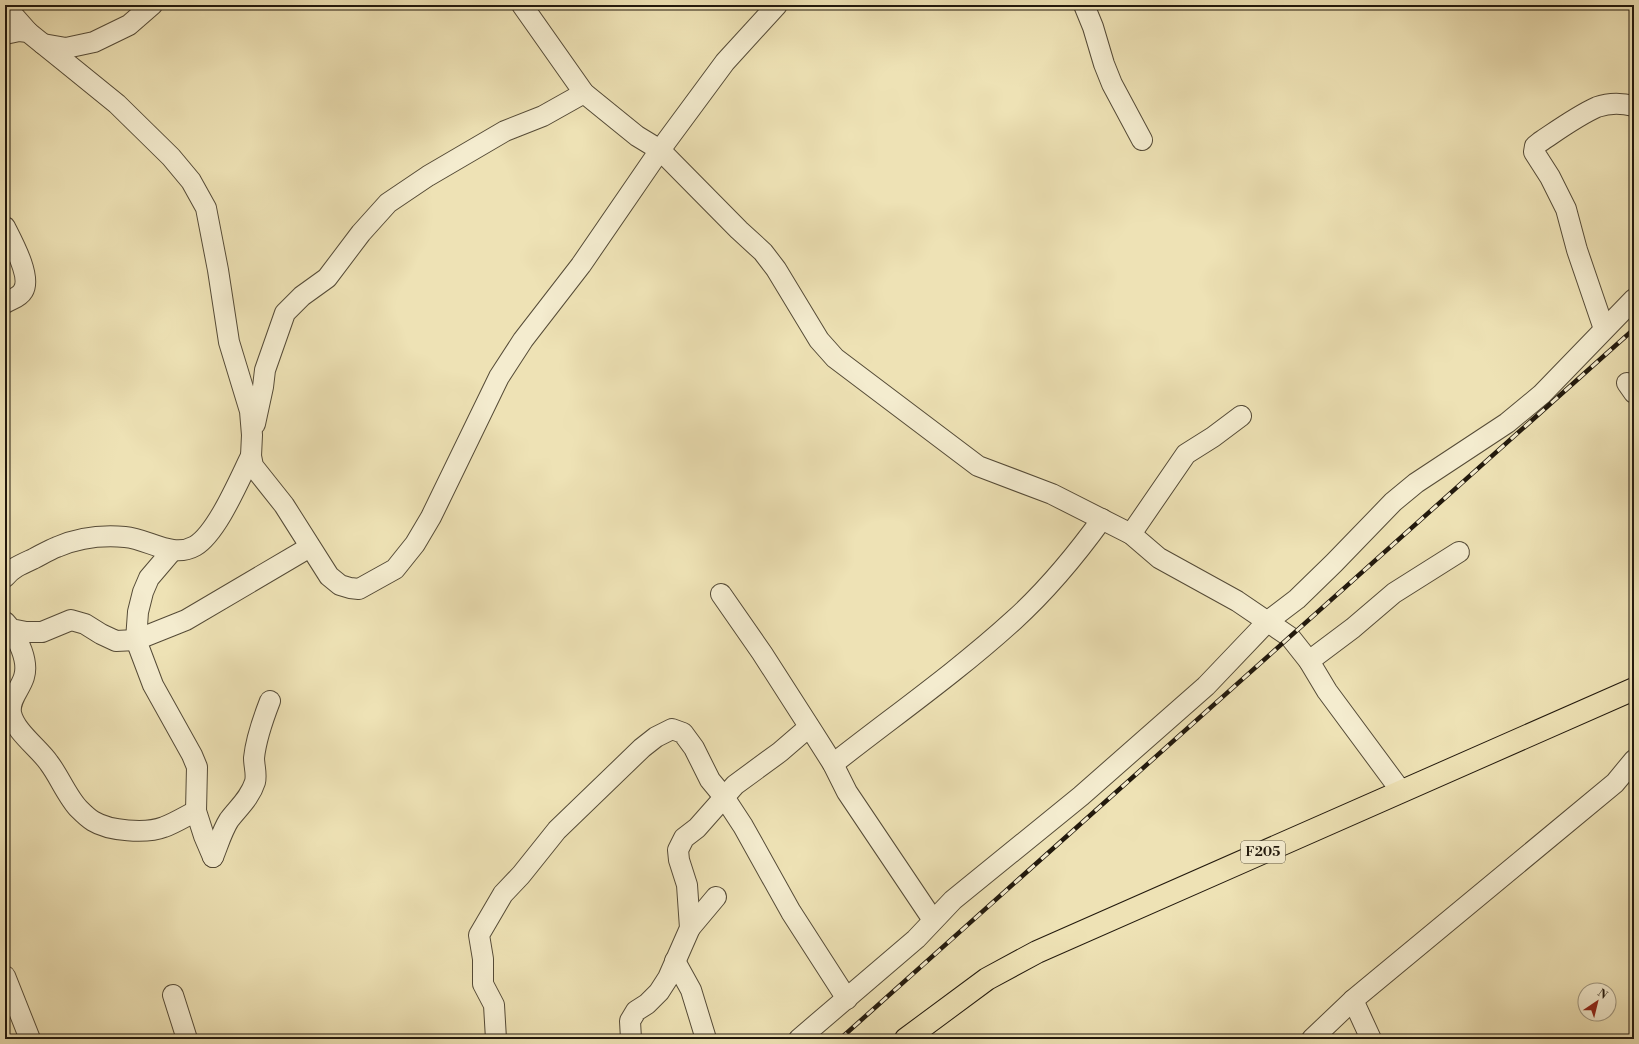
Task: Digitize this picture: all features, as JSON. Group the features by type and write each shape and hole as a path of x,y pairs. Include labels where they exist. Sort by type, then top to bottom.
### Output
{"main road":[{"name":"F205","path":"913,1037 987,979 1037,952 1634,689"}],"street":[{"path":"5,34 18,30 35,38 66,48 94,42 129,25 152,5"},
{"path":"522,5 584,93 638,136 660,150 763,252 776,268 819,340 835,358 978,466 1052,494 1131,534 1159,558 1237,601 1290,636 1309,661 1327,691 1401,791"},
{"path":"5,6 35,38 117,104 171,157 191,181 206,208 218,270 229,342 250,411 252,435 251,456 253,466 284,505 329,576 340,585 359,589 395,569 415,544 431,516 503,371 523,340 582,265 660,150 725,62 777,5"},
{"path":"1084,5 1112,84 1142,140"},
{"path":"252,435 263,387 265,370 285,313 302,296 327,278 361,233 388,203 428,176 506,130 543,116 584,93"},
{"path":"1604,329 1577,250 1566,209 1550,177 1534,152 1535,146 1540,142 1597,107 1612,104 1626,104 1634,106"},
{"path":"5,227 24,268 25,287 18,296 5,303"},
{"path":"799,1039 916,939 953,900 1081,796 1206,686 1268,621 1302,594 1393,502 1422,479 1507,423 1542,394 1634,299"},
{"path":"1131,534 1186,454 1213,437 1241,416"},
{"path":"5,577 16,567 56,547 73,541 89,538 104,536 126,537 172,551 184,551 196,545 209,532 229,500 251,456"},
{"path":"833,764 956,668 1014,620 1079,551 1102,519"},
{"path":"8,626 26,632 42,632 71,620 85,624 116,641 136,640 186,620 310,547"},
{"path":"172,551 149,578 143,592 138,612 136,640 153,685 192,755 197,767 196,811 213,857 226,827 242,805 254,783 256,776 254,758 260,730 270,701"},
{"path":"1309,661 1353,628 1394,594 1459,552"},
{"path":"721,594 762,653 833,764 847,792 933,920"},
{"path":"8,626 21,646 25,676 10,704 11,715 19,728 49,763 55,775 78,808 93,821 124,829 141,831 164,827 196,811"},
{"path":"690,928 687,886 679,860 678,850 684,838 697,828 735,785 780,752 809,727"},
{"path":"496,1039 494,1005 483,984 483,959 479,935 504,894 522,875 557,830 642,748 656,737 672,729 683,733 694,748 710,780 724,797 743,826 791,912 847,999"},
{"path":"1615,783 1634,760"},
{"path":"1312,1039 1353,1000 1615,783 1634,771"},
{"path":"631,1039 630,1021 636,1011 647,1004 659,992 668,978 690,928 716,897"},
{"path":"675,961 691,990 706,1039"},
{"path":"5,977 30,1039"},
{"path":"173,995 187,1039"},
{"path":"1353,1000 1371,1039"}],"railway":[{"path":"840,1039 1634,329"}]}
